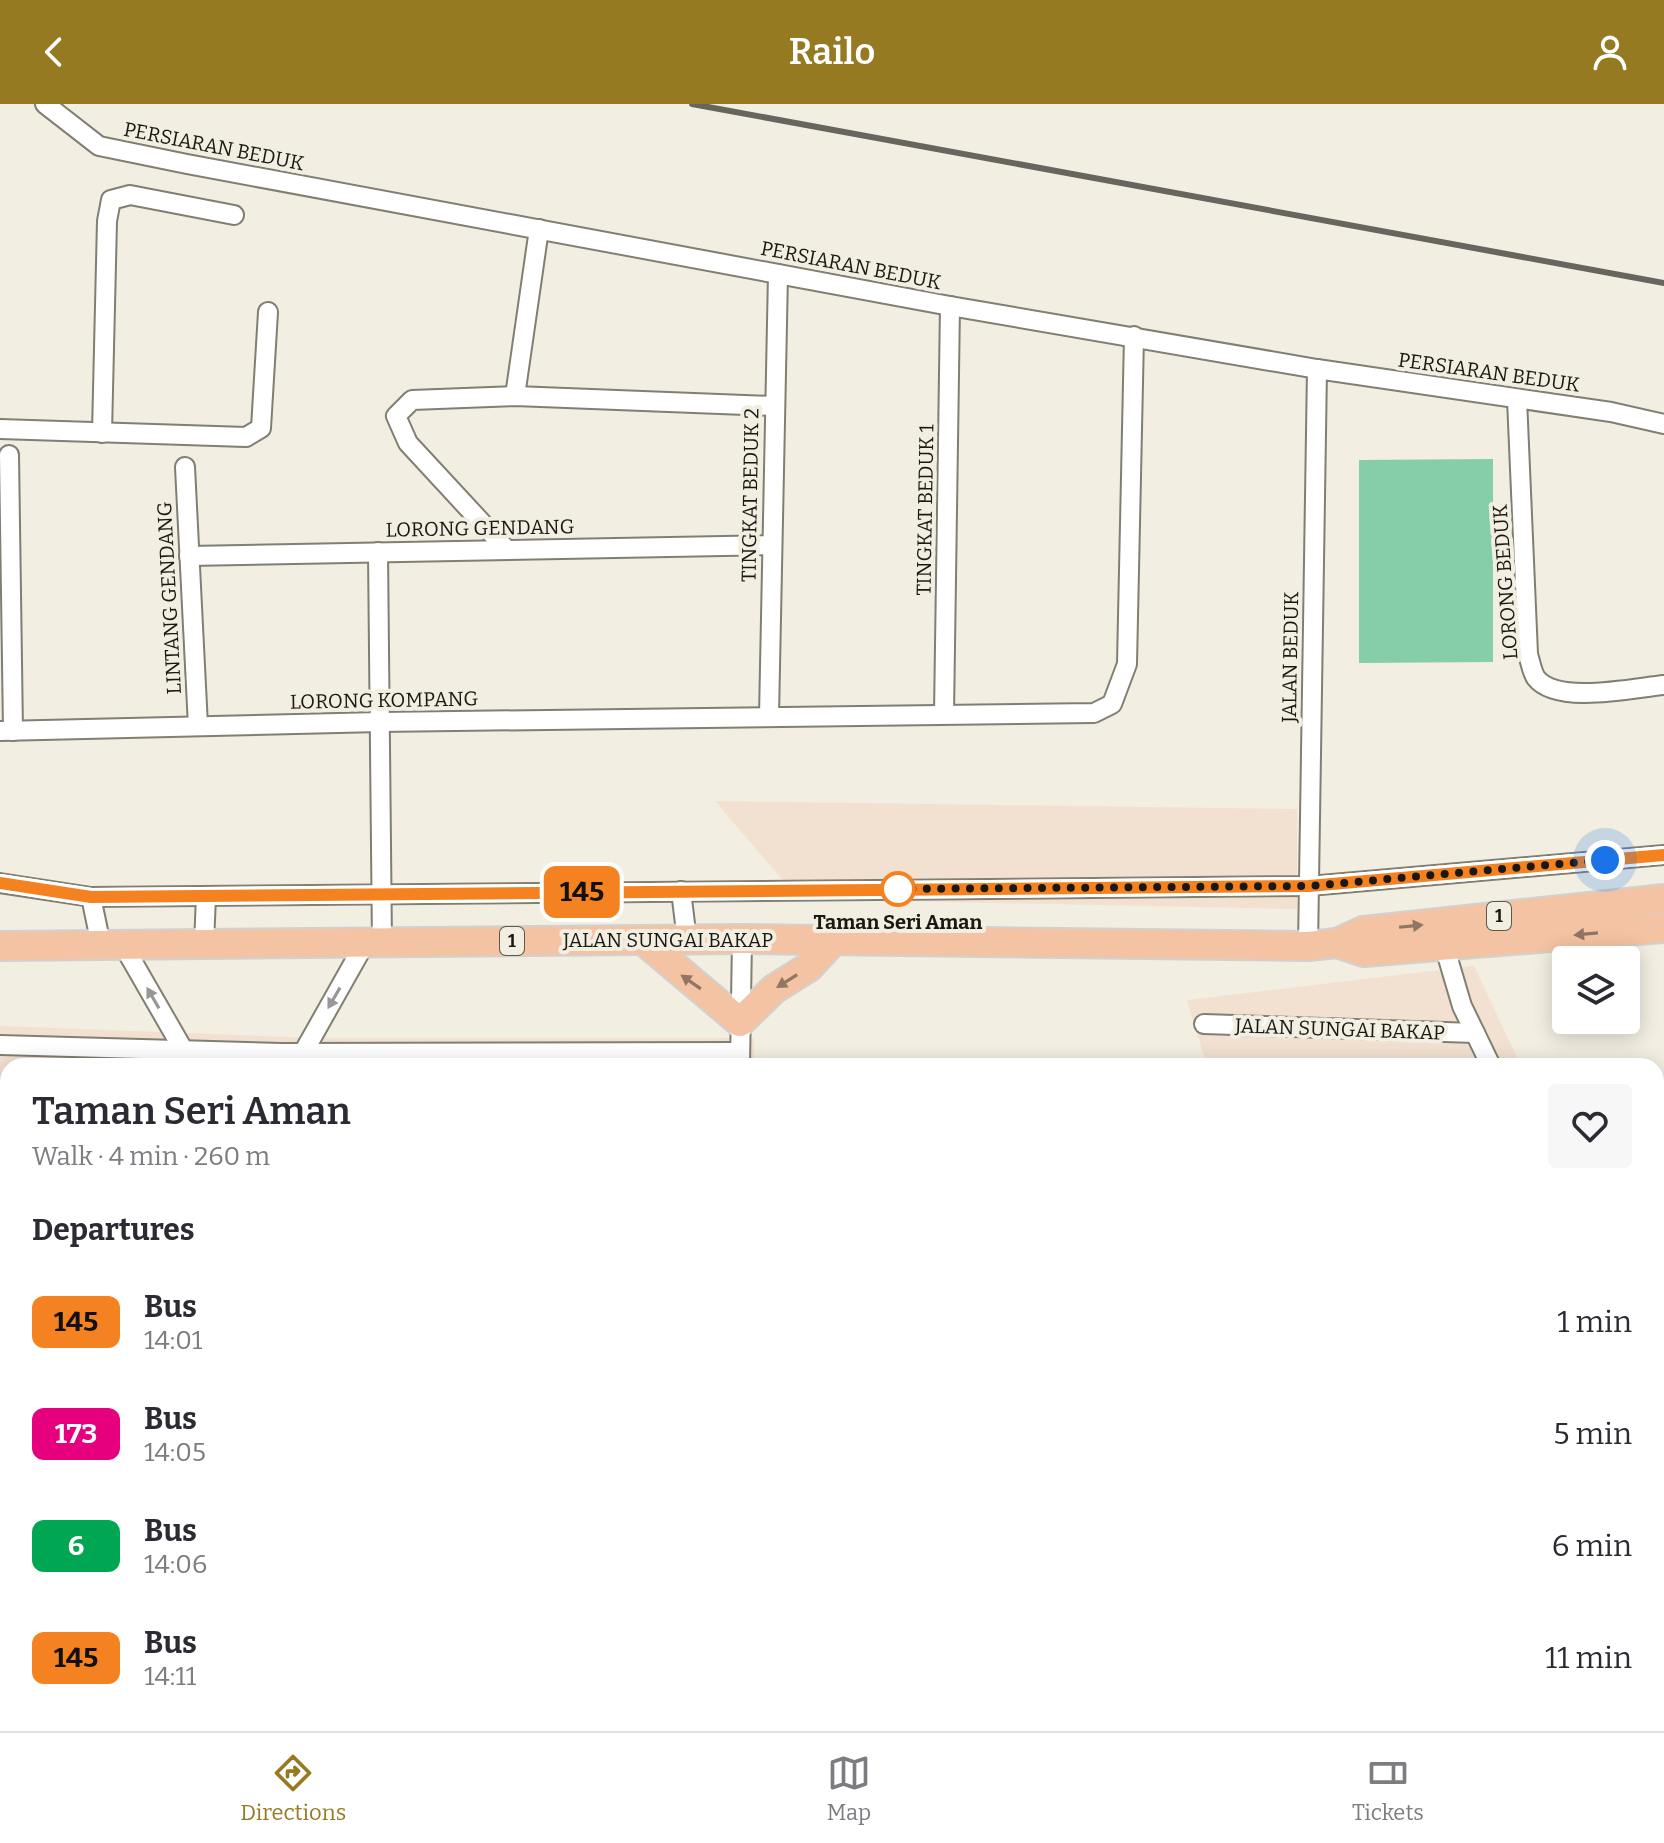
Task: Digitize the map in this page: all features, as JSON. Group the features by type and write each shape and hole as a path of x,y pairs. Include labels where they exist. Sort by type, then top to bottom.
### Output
{"highway":[{"name":"JALAN SUNGAI BAKAP","path":"0,946 742,939 1308,946 1337,943 1363,931 1664,899"},
{"name":"JALAN SUNGAI BAKAP","path":"1337,943 1364,952 1664,928"},
{"path":"643,940 683,978 714,997 740,1022 774,989 809,967 834,940"}],"street":[{"name":"PERSIARAN BEDUK","path":"45,104 99,146 950,306 1317,369 1611,412 1664,424"},
{"path":"102,433 107,221 111,200 130,195 234,215"},
{"path":"515,396 539,229"},
{"name":"TINGKAT BEDUK 2","path":"769,716 778,274"},
{"name":"TINGKAT BEDUK 1","path":"944,714 950,306"},
{"path":"0,429 246,437 261,428 268,312"},
{"name":"LORONG KOMPANG","path":"7,731 380,722 1094,713 1112,704 1121,687 1129,631 1134,336"},
{"name":"JALAN BEDUK","path":"1308,946 1317,369"},
{"path":"507,550 408,443 396,416 412,400 515,396 773,406"},
{"name":"LORONG BEDUK","path":"1517,399 1528,654 1537,679 1560,692 1664,685"},
{"path":"7,731 9,455"},
{"name":"LINTANG GENDANG","path":"185,467 198,726"},
{"name":"LORONG GENDANG","path":"189,556 771,545"},
{"path":"303,1053 374,943 381,894 378,552"},
{"path":"0,883 91,897 1309,886 1664,855"},
{"path":"681,891 687,940"},
{"path":"204,944 206,896"},
{"path":"91,897 112,945 184,1051"},
{"path":"740,1058 742,939"},
{"path":"1444,945 1462,1006 1487,1058"},
{"name":"JALAN SUNGAI BAKAP","path":"1204,1024 1475,1033"},
{"path":"0,1045 184,1051 667,1058"}],"shaded area":[{"path":"715,801 1297,809 1297,909 799,899"},
{"path":"1474,966 1517,1058 1205,1058 1187,1000"},
{"path":"0,1026 316,1038 754,1038 754,1058 0,1058"}],"green space":[{"path":"1493,459 1493,662 1359,663 1359,460"}],"railway":[{"path":"692,104 1664,283"}],"bus line":[{"name":"145","path":"0,883 91,897 1309,886 1664,855"}],"place":[{"name":"Taman Seri Aman","path":"898,889"}],"route":[{"path":"898,889 1309,886 1605,860"}]}
